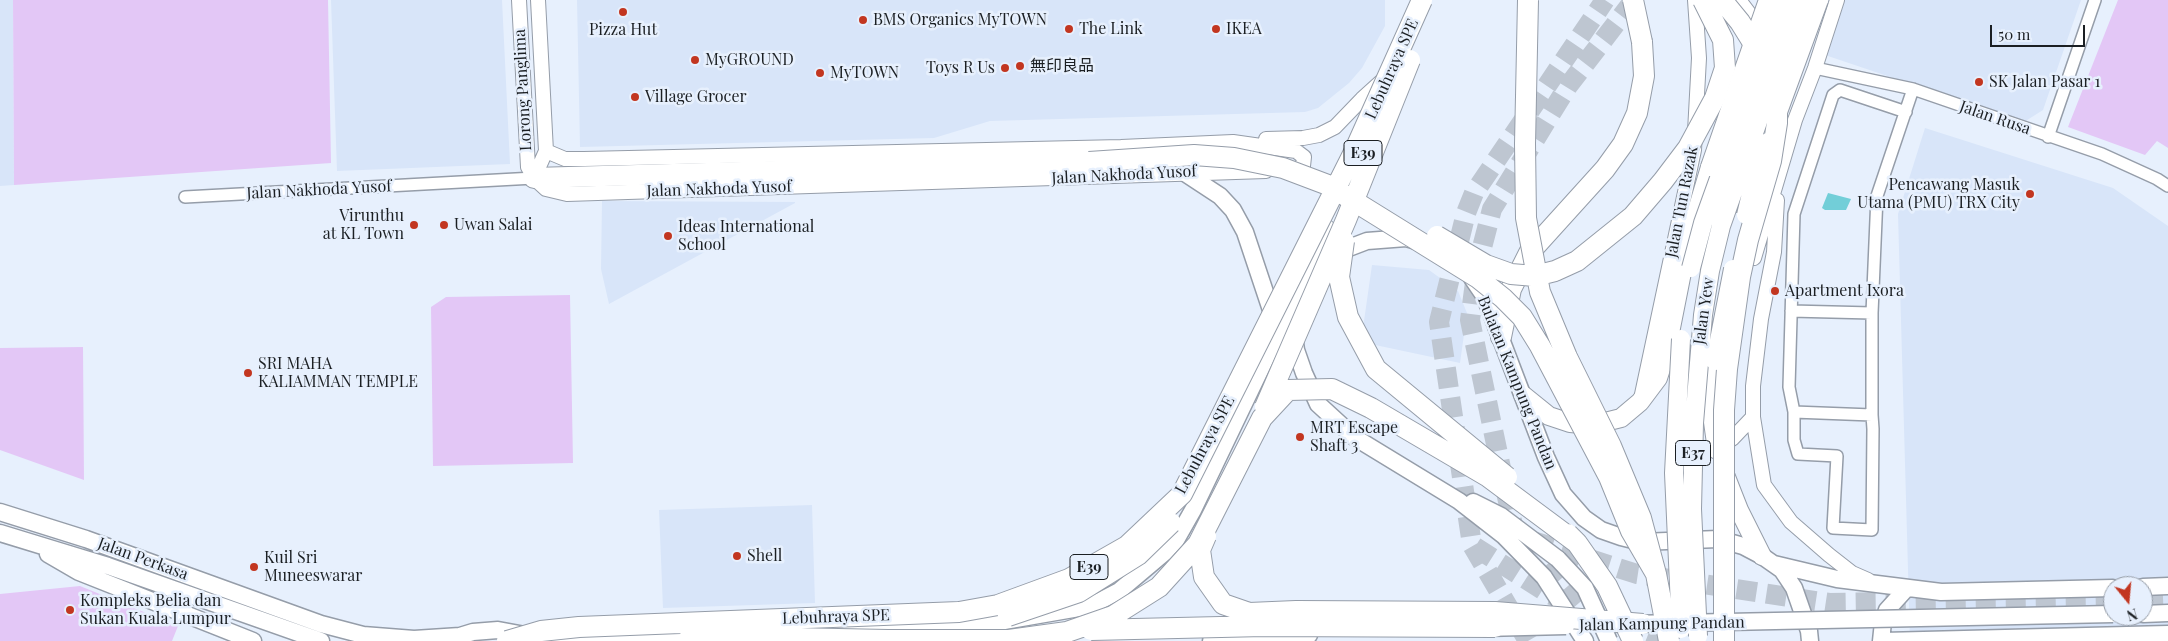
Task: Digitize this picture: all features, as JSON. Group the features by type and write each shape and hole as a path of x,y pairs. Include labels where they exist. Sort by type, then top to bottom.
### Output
{"highway":[{"name":"Lebuhraya SPE","path":"540,641 603,631 959,612 998,605 1070,579 1127,546 1182,494 1356,151 1422,0"},
{"path":"1298,292 1356,151 1431,0"},
{"name":"Lebuhraya SPE","path":"507,641 560,628 603,631 844,631 960,625 1001,618 1079,592 1138,555 1191,503 1437,0"},
{"path":"1528,0 1524,144 1526,218 1540,292 1567,357 1628,482 1641,518 1656,574 1677,637"},
{"path":"1501,336 1511,289 1528,253 1605,169 1623,144 1637,114 1644,76 1642,42 1634,0"},
{"path":"534,178 1089,162 1194,155 1234,158 1283,168 1324,184 1406,218 1486,265 1512,274 1534,276 1554,271 1577,260 1633,216 1663,182 1688,148 1708,114 1725,68 1725,51 1720,32 1703,0"},
{"path":"1722,0 1740,22 1773,75 1777,123 1772,161 1748,240 1740,277 1728,369 1724,449 1724,641"},
{"path":"1414,50 1346,220 1262,416 1200,550 1204,577 1223,604 1249,613 1296,611 1495,612 1638,633"},
{"path":"1356,151 1339,277 1348,317 1376,369 1489,462 1538,505 1577,543 1638,633"},
{"path":"1324,184 1478,278 1503,298 1522,318 1540,346 1586,433 1609,477 1631,531 1656,574"},
{"path":"603,631 888,640 1009,640 1067,632 1113,616 1160,587 1198,544 1262,418 1288,390 1332,389 1371,408 1487,476 1577,543"},
{"path":"603,631 1069,630 1264,626 1495,627"}],"main road":[{"path":"1523,395 1549,416 1570,424 1593,425 1621,418 1640,402 1658,378 1666,353 1689,237 1710,167 1768,0"},
{"name":"Jalan Yew","path":"1677,637 1674,473 1681,339 1691,268 1703,223 1783,0"},
{"name":"Jalan Yew","path":"1699,638 1692,509 1694,423 1698,355 1710,271 1721,226 1801,0"},
{"path":"1819,0 1755,177 1724,308 1715,361 1712,414 1717,451 1730,488 1767,560 1837,579 1941,592 2103,588"},
{"path":"1185,173 1220,196 1233,210 1245,232 1278,334"},
{"name":"Bulatan Kampung Pandan","path":"1585,641 1544,577 1504,536 1459,501 1354,437 1318,404 1296,350 1292,326 1298,292 1314,270 1332,254 1367,241 1406,238 1440,249 1466,270 1485,297 1546,457 1563,494 1584,518 1601,530 1621,538 1641,542 1718,539 1743,546 1782,570 1794,588 1809,631 1810,641"},
{"path":"454,638 473,632 498,630 525,635 574,638 981,625 1079,608 1098,602 1119,590 1164,553 1176,540 1194,510 1298,292"},
{"path":"1404,467 1501,516 1558,559 1585,588 1609,641"},
{"name":"Jalan Perkasa","path":"0,512 86,539 321,624 367,638 414,640 454,638"},
{"name":"Jalan Perkasa","path":"0,533 108,566 321,641"},
{"path":"26,541 80,572 253,641"},
{"path":"2153,586 2168,586"},
{"path":"1906,589 1887,610 1883,622 1882,641 2168,634"},
{"path":"2153,614 2168,613"},
{"name":"Jalan Kampung Pandan","path":"1211,641 1495,627 1638,633 2103,614"},
{"path":"856,628 951,641"}],"street":[{"name":"Lorong Panglima","path":"519,0 526,151 528,167 534,178"},
{"name":"Lorong Panglima","path":"538,0 549,153"},
{"name":"Jalan Tun Razak","path":"1640,402 1694,150 1699,58 1695,0"},
{"path":"1738,0 1800,75 1805,92"},
{"path":"1730,488 1735,384 1742,317 1756,248 1779,179 1795,120 1815,68 1837,0"},
{"path":"2048,137 2095,0"},
{"path":"1788,61 1815,68"},
{"name":"Jalan Rusa","path":"1815,68 1913,89 2102,154 2168,186"},
{"path":"1233,142 1303,138 1320,135 1335,127 1362,99 1396,70"},
{"path":"1906,112 1840,90 1833,95 1794,214 1789,387 1794,412 1794,440 1798,454 1837,456 1833,528 1872,530 1872,313 1877,196 1906,112 1913,89"},
{"name":"Jalan Nakhoda Yusof","path":"184,197 534,178 546,189 567,194 1122,177 1294,170 1303,166 1304,157 1296,151 1233,142 1121,147 584,159 565,159 549,153"},
{"path":"1121,147 1134,152 1136,165 1131,172 1122,177"},
{"path":"534,178 549,153"},
{"path":"1779,179 1774,252 1760,319 1753,386 1753,417 1764,484 1791,522 1852,573 1881,585"},
{"path":"1790,311 1872,313"},
{"path":"1794,412 1872,415"},
{"path":"1732,439 1753,417"}],"shaded area":[{"path":"0,0 13,0 14,185 0,186"},
{"path":"13,0 328,0 331,163 14,185"},
{"path":"331,0 502,0 510,164 337,171"},
{"path":"577,0 1385,0 1385,26 1362,68 1349,83 1318,108 1305,112 990,121 934,138 580,147"},
{"name":"SK Jalan Pasar 1","path":"1841,0 2081,0 2043,110 2024,122 1822,54"},
{"path":"2118,0 2168,0 2168,148 2157,141 2145,155 2068,127"},
{"path":"1925,128 2113,188 2168,226 2168,641 1910,641 1898,214"},
{"name":"Ideas International School","path":"602,201 795,203 609,304 601,269"},
{"path":"1372,265 1429,270 1458,291 1467,313 1460,363 1361,342"},
{"path":"570,295 573,463 433,466 431,307 446,297"},
{"path":"83,347 84,480 0,450 0,348"},
{"path":"812,505 815,603 663,608 659,510"},
{"name":"Kompleks Belia dan Sukan Kuala Lumpur","path":"80,586 178,626 172,641 0,641 0,594"}],"water":[{"path":"1828,193 1851,199 1846,210 1825,210 1822,208"}],"tunnel":[{"path":"1528,641 1472,545 1439,322 1466,213 1474,193 1605,0"},
{"path":"1518,538 1515,535 1470,320 1477,267 1492,209 1568,86 1634,0"},
{"path":"1533,541 1637,574 1829,603 2103,598"},
{"path":"1475,547 1549,594 1566,601"},
{"path":"1543,568 1596,629"},
{"path":"2153,598 2168,597"},
{"path":"1620,624 1648,635 1676,641"}],"place":[{"name":"Pizza Hut","path":"623,12"},
{"name":"BMS Organics MyTOWN","path":"863,20"},
{"name":"The Link","path":"1069,29"},
{"name":"IKEA","path":"1216,29"},
{"name":"MyGROUND","path":"695,60"},
{"name":"無印良品","path":"1020,66"},
{"name":"Toys R Us","path":"1005,68"},
{"name":"MyTOWN","path":"820,73"},
{"name":"SK Jalan Pasar 1","path":"1979,82"},
{"name":"Village Grocer","path":"635,97"},
{"name":"Pencawang Masuk Utama (PMU) TRX City","path":"2030,194"},
{"name":"Virunthu at KL Town","path":"414,225"},
{"name":"Uwan Salai","path":"444,225"},
{"name":"Ideas International School","path":"668,236"},
{"name":"Apartment Ixora","path":"1775,291"},
{"name":"SRI MAHA KALIAMMAN TEMPLE","path":"248,373"},
{"name":"MRT Escape Shaft 3","path":"1300,437"},
{"name":"Shell","path":"737,556"},
{"name":"Kuil Sri Muneeswarar","path":"254,567"},
{"name":"Kompleks Belia dan Sukan Kuala Lumpur","path":"70,610"}]}
